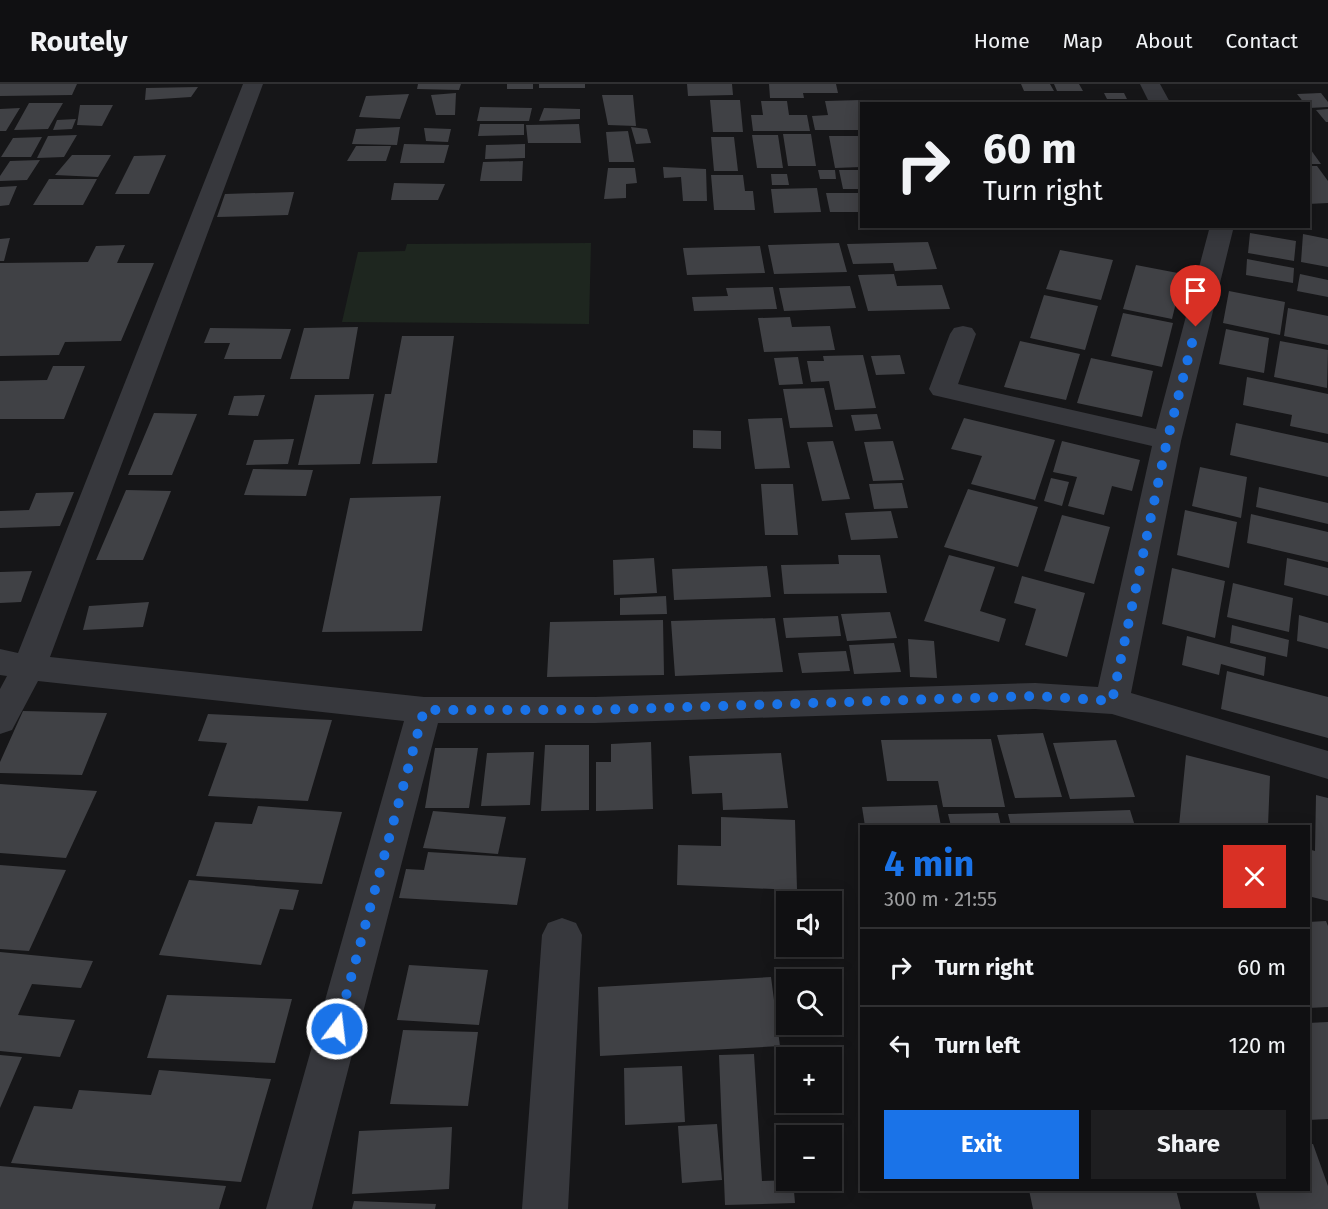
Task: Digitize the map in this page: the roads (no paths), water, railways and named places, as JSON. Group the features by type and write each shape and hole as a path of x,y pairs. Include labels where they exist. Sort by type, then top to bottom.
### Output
{"street":[{"path":"0,720 14,665 253,84"},
{"path":"1150,84 1160,102"},
{"path":"1112,701 1167,441 1221,228"},
{"path":"963,334 942,389 1167,441"},
{"path":"14,665 424,710 595,710 1035,696 1112,701 1328,765"},
{"path":"289,1209 424,710"},
{"path":"545,1209 562,935"}]}
